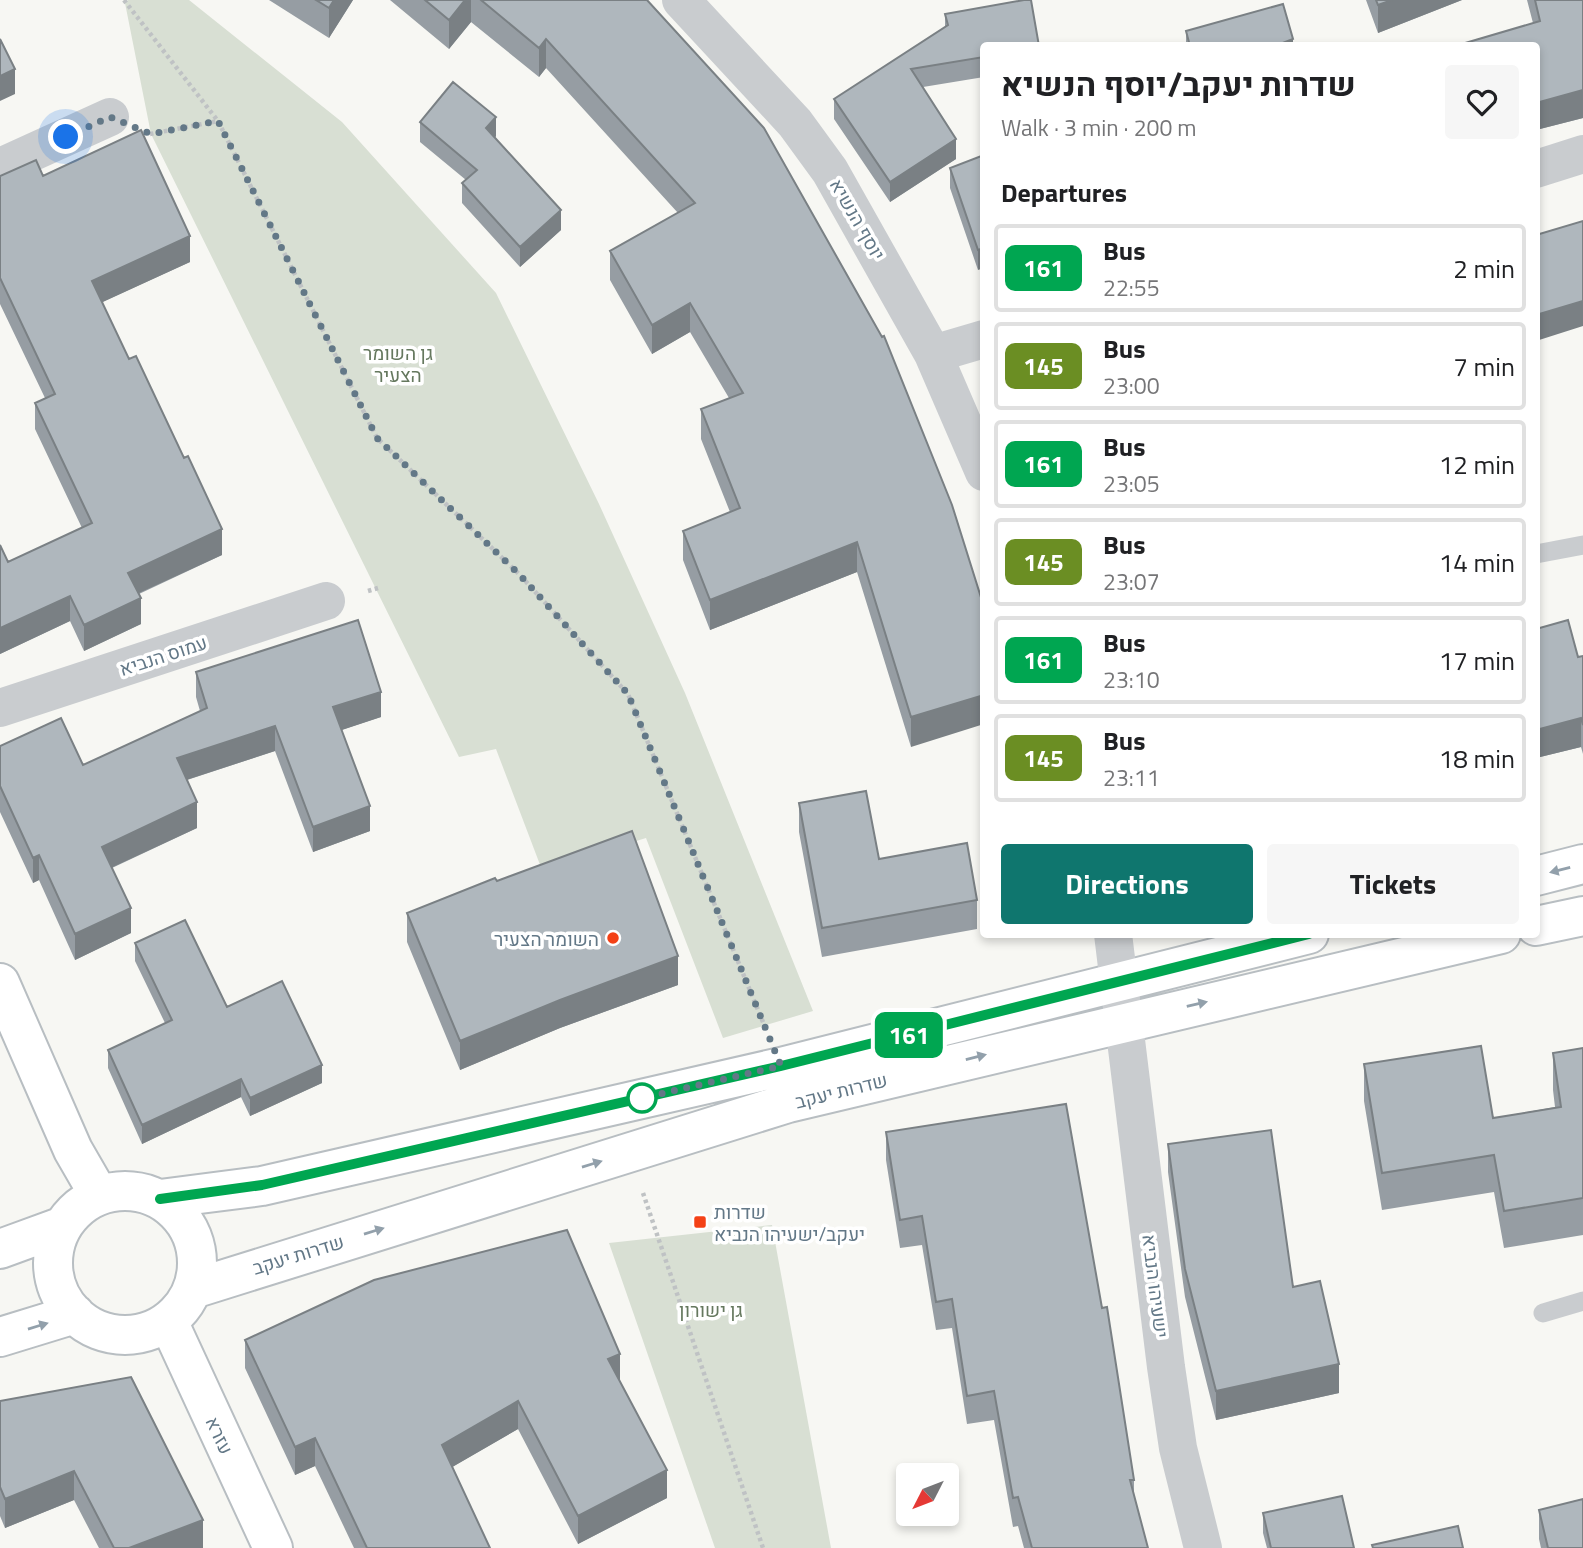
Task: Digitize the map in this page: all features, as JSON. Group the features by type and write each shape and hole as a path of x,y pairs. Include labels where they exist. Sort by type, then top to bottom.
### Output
{"street":[{"name":"יוסף הנשיא","path":"681,0 794,123 830,171 933,354 980,463"},
{"path":"0,167 110,117"},
{"path":"1540,168 1583,155"},
{"path":"933,354 980,340"},
{"name":"עמוס הנביא","path":"0,708 326,601"},
{"path":"1540,875 1583,864"},
{"path":"1540,925 1583,916"},
{"path":"1113,938 1123,1021"},
{"name":"שדרות יעקב","path":"160,1199 262,1185 781,1066 1293,938"},
{"name":"שדרות יעקב","path":"193,1289 788,1103 1123,1021 1484,938"},
{"path":"0,984 73,1150 99,1195"},
{"name":"ישעיהו הנביא","path":"1123,1021 1176,1434 1203,1548"},
{"path":"120,1191 141,1192 160,1199 189,1229 196,1248 197,1269 193,1289 183,1307 168,1321 142,1333 127,1335 100,1330 75,1314 61,1296 54,1272 54,1249 63,1226 79,1208 99,1195 120,1191"},
{"path":"0,1249 63,1226"},
{"path":"0,1337 75,1314"},
{"name":"עזרא","path":"168,1321 273,1548"}],"lane":[{"path":"1540,553 1583,545"},
{"path":"1543,1313 1583,1301"}],"path":[{"path":"124,0 218,121 377,438 519,574 628,694 781,1066"},
{"path":"110,117 151,134 218,121"},
{"path":"629,1152 763,1548"}],"green space":[{"name":"גן השומר הצעיר","path":"128,0 189,0 342,122 496,293 599,504 685,693 813,1011 723,1038 646,838 542,870 496,749 459,757 151,134 125,3"},
{"name":"גן ישורון","path":"772,1225 831,1548 715,1548 609,1243"}],"building":[{"path":"316,0 334,0 329,8"},
{"path":"425,0 465,0 449,20"},
{"path":"481,0 647,0 764,128 882,337 884,336 952,505 980,594 980,696 911,717 857,542 710,600 683,531 740,508 701,409 743,393 690,303 652,325 610,251 695,203 546,39 539,48"},
{"path":"1031,0 1038,42 980,42 980,58 911,69 956,139 890,182 834,99 948,25 945,14"},
{"path":"1376,0 1392,0 1378,5"},
{"path":"1535,0 1583,0 1583,90 1540,102 1540,42 1469,42 1540,21"},
{"path":"1283,4 1293,39 1285,42 1189,42 1186,31"},
{"path":"0,39 15,69 0,76"},
{"path":"453,82 496,117 486,128 561,210 520,247 462,183 477,170 420,122"},
{"path":"141,130 190,236 92,281 129,359 136,356 184,458 188,456 222,529 128,573 141,598 84,625 70,596 0,628 0,545 8,562 92,523 35,403 55,394 0,278 0,176 36,160 43,176"},
{"path":"980,157 980,249 978,250 950,168"},
{"path":"1583,221 1583,301 1540,314 1540,234"},
{"path":"358,620 381,692 333,707 370,806 313,827 275,726 177,758 197,802 102,847 131,908 75,934 39,855 33,858 0,786 0,746 61,718 83,765 207,708 196,672"},
{"path":"1568,620 1578,657 1583,656 1583,725 1581,718 1540,729 1540,628"},
{"path":"866,791 879,859 967,843 977,900 822,928 799,803"},
{"path":"632,831 678,956 460,1041 407,913 495,878 497,881"},
{"path":"185,920 227,1007 282,981 322,1065 250,1098 241,1079 142,1125 108,1050 172,1020 135,943"},
{"path":"1481,1046 1493,1118 1561,1107 1553,1053 1583,1048 1583,1198 1504,1211 1494,1155 1382,1173 1364,1064"},
{"path":"1066,1104 1102,1308 1107,1307 1134,1480 1130,1480 1148,1548 1032,1548 1018,1497 1013,1498 994,1391 967,1396 952,1299 936,1302 922,1216 900,1220 886,1132"},
{"path":"1271,1130 1293,1287 1320,1281 1339,1364 1216,1391 1185,1269 1168,1144"},
{"path":"567,1230 620,1354 608,1359 667,1470 578,1516 518,1401 442,1445 490,1548 367,1548 315,1438 295,1447 245,1340 374,1280"},
{"path":"131,1377 203,1520 129,1548 114,1548 74,1471 5,1499 0,1487 0,1401"},
{"path":"1342,1496 1354,1548 1271,1548 1263,1513"},
{"path":"1583,1499 1583,1548 1548,1548 1539,1510"},
{"path":"1458,1526 1463,1548 1373,1548 1372,1545"}],"bus line":[{"name":"161","path":"160,1199 262,1185 781,1066 1293,938"}],"place":[{"name":"השומר הצעיר","path":"613,938"},
{"name":"שדרות יעקב/ישעיהו הנביא","path":"700,1222"}],"route":[{"path":"66,137 110,117 151,134 218,121 377,438 519,574 628,694 781,1066 642,1098"}]}
